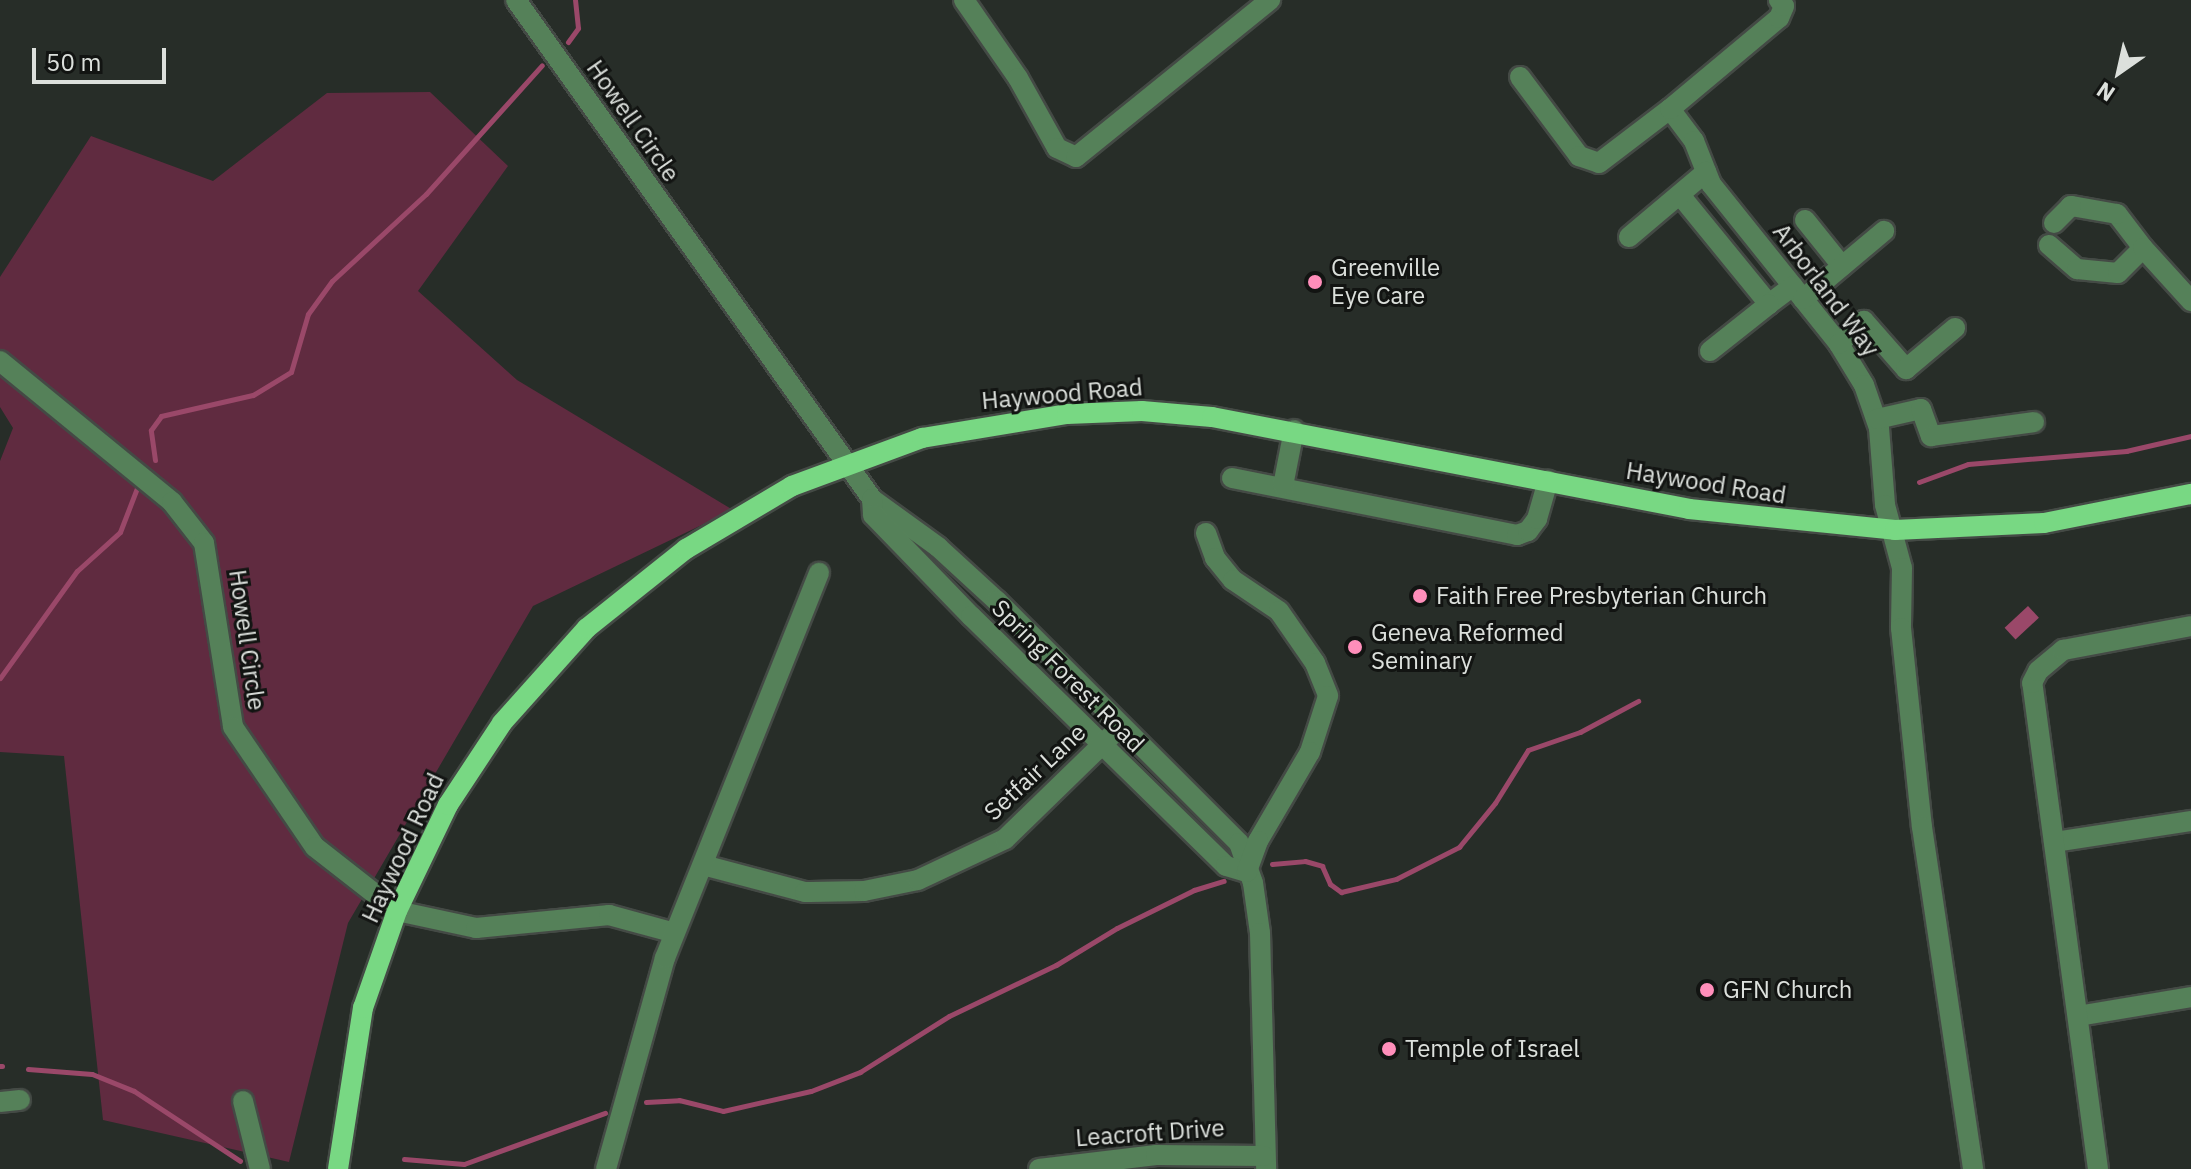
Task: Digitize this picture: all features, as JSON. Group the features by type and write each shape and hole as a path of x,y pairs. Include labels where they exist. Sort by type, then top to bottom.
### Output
{"main road":[{"name":"Haywood Road","path":"338,1169 363,1008 397,911 468,771 538,679 587,628 732,519 792,486 922,438 1067,414 1142,411 1294,430 1548,481 1782,522 1895,530 2044,523 2191,494"}],"street":[{"name":"Howell Circle","path":"516,0 849,465"},
{"path":"964,0 1018,78 1057,148 1076,157 1270,0"},
{"path":"1520,77 1579,156 1599,163 1670,109 1779,18 1784,6 1779,0"},
{"name":"Arborland Way","path":"1670,109 1694,141 1706,172 1839,344 1877,419 1885,505 1895,530 1922,827 1973,1169"},
{"path":"1629,237 1706,172"},
{"path":"1680,195 1769,304"},
{"path":"2054,223 2071,206 2117,214 2191,301"},
{"path":"1805,220 1842,266"},
{"path":"1710,351 1769,304 1798,292 1842,266 1884,231"},
{"path":"2049,245 2077,269 2118,273 2143,248"},
{"path":"1839,344 1864,321 1906,369 1955,328"},
{"name":"Howell Circle","path":"0,361 172,502 192,524 211,564 233,727 315,847 397,911 476,928 609,915 675,933"},
{"path":"1877,419 1921,409 1931,436 2034,422"},
{"path":"1283,486 1294,430"},
{"name":"Spring Forest Road","path":"849,465 872,499 938,547 1239,843 1260,933 1265,1162"},
{"path":"1232,478 1517,535 1537,519 1548,481"},
{"name":"Spring Forest Road","path":"872,499 873,515 1101,746 1226,866 1247,872"},
{"path":"1206,533 1215,558 1233,580 1279,611 1315,663 1328,696 1310,752 1258,841 1247,872"},
{"path":"606,1169 675,933 819,573"},
{"path":"2098,1169 2032,683 2038,671 2063,650 2191,626"},
{"name":"Setfair Lane","path":"703,865 805,892 864,891 918,880 1005,839 1122,725"},
{"path":"2054,842 2191,821"},
{"path":"2078,1016 2191,997"},
{"path":"243,1101 260,1169"},
{"name":"Leacroft Drive","path":"1039,1169 1156,1155 1265,1162"}],"shaded area":[{"path":"430,92 508,166 418,291 517,380 733,510 533,606 348,923 289,1162 103,1120 64,756 0,752 0,461 13,428 0,407 0,277 91,136 213,181 327,93"},
{"path":"2028,606 2039,618 2016,640 2005,628"}],"waterway":[{"path":"568,42 578,28 575,0"},
{"path":"155,460 151,430 161,416 253,395 291,372 308,314 332,281 426,194 542,65"},
{"path":"1919,482 1968,464 2126,451 2191,436"},
{"path":"0,678 77,571 120,532 137,488"},
{"path":"1272,864 1305,861 1322,866 1330,884 1341,892 1396,879 1459,847 1495,803 1528,750 1580,732 1638,701"},
{"path":"646,1102 679,1100 723,1111 811,1091 860,1072 949,1016 1056,965 1117,928 1194,890 1224,881"},
{"path":"28,1069 92,1074 134,1091 240,1161"},
{"path":"404,1159 464,1164 605,1113"}],"place":[{"name":"Greenville Eye Care","path":"1315,282"},
{"name":"Faith Free Presbyterian Church","path":"1420,596"},
{"name":"Geneva Reformed Seminary","path":"1355,647"},
{"name":"GFN Church","path":"1707,990"},
{"name":"Temple of Israel","path":"1389,1049"}]}
